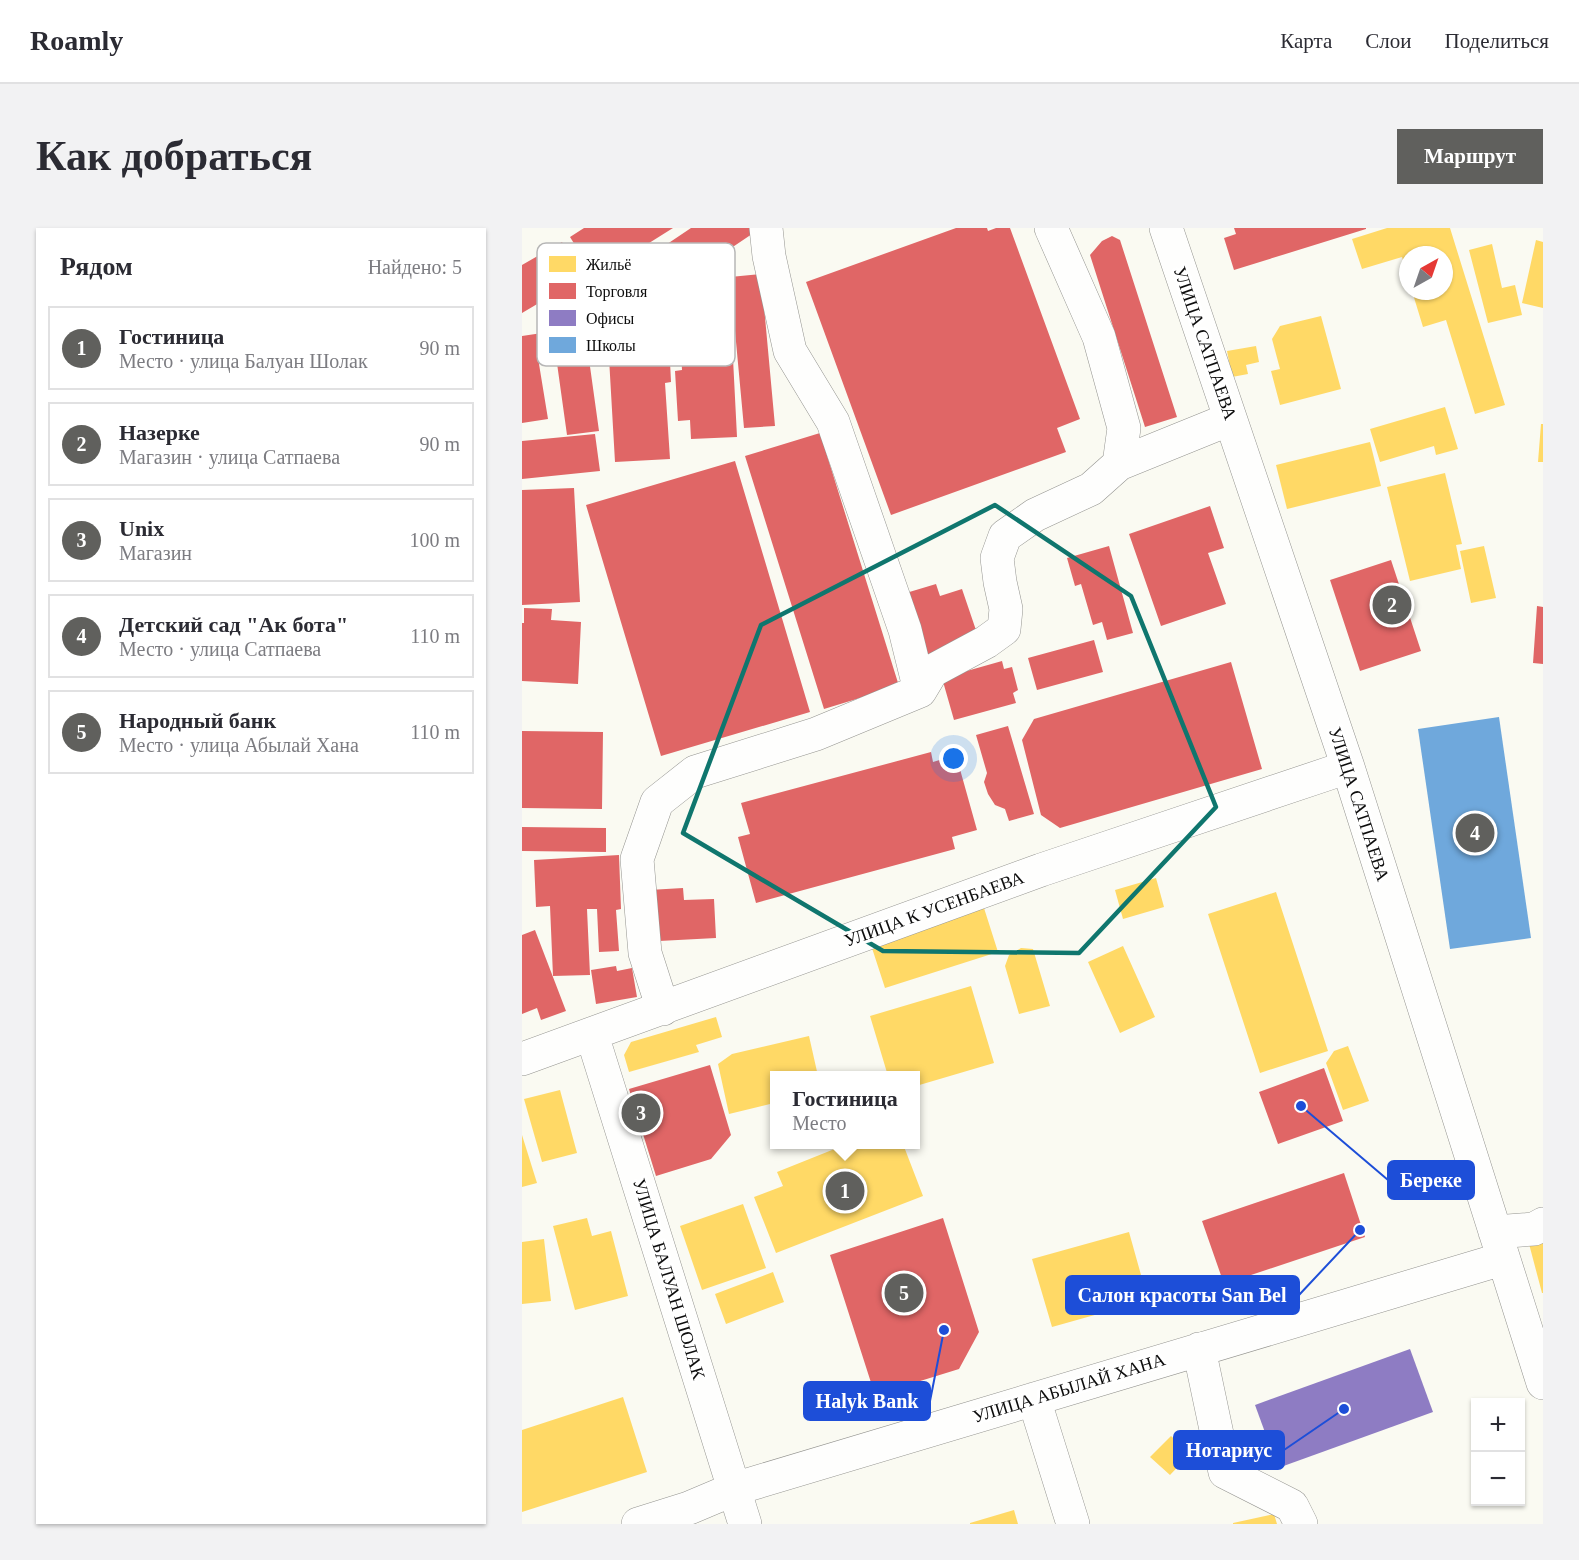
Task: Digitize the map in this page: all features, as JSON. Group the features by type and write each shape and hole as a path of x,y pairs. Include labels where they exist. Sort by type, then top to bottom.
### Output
{"street":[{"path":"766,228 769,256 790,351 832,422 905,630 920,691"},
{"path":"1051,228 1099,337 1124,428 1119,464"},
{"name":"УЛИЦА САТПАЕВА","path":"1166,228 1348,767 1543,1383"},
{"path":"663,1009 645,953 637,859 657,802 695,772 816,734 920,691 932,672 986,642 1004,629 1006,609 999,582 997,558 1005,536 1035,515 1091,489 1119,464 1230,419"},
{"name":"УЛИЦА К УСЕНБАЕВА","path":"522,1059 1041,870 1348,767"},
{"name":"УЛИЦА БАЛУАН ШОЛАК","path":"592,1035 745,1524"},
{"name":"УЛИЦА АБЫЛАЙ ХАНА","path":"638,1524 688,1508 735,1489 1199,1349 1498,1245 1543,1224"},
{"path":"1199,1349 1225,1472 1292,1506 1301,1524"},
{"path":"1034,1399 1073,1524"}],"highlighted area":[{"path":"995,505 1131,596 1216,807 1079,953 883,951 683,833 761,625"}],"building: Жильё":[{"path":"1387,228 1450,228 1505,405 1475,414 1446,320 1423,327 1415,300 1453,300 1453,246 1399,246 1399,258 1362,269 1352,239"},
{"path":"1536,240 1543,242 1543,308 1522,303"},
{"path":"1492,244 1502,288 1515,285 1522,315 1488,323 1469,250"},
{"path":"1321,316 1341,389 1280,405 1271,371 1280,369 1272,339 1280,326"},
{"path":"1256,346 1259,362 1246,365 1248,374 1232,377 1227,351"},
{"path":"1445,407 1458,449 1436,455 1434,446 1380,462 1370,429"},
{"path":"1541,424 1543,424 1543,462 1538,462"},
{"path":"1370,442 1381,486 1287,509 1276,465"},
{"path":"1445,473 1462,544 1456,545 1461,569 1410,581 1387,487"},
{"path":"1484,546 1496,598 1471,603 1460,551"},
{"path":"1156,878 1164,907 1123,919 1115,890"},
{"path":"1276,892 1328,1051 1260,1073 1208,914"},
{"path":"984,908 998,952 885,988 871,945"},
{"path":"1123,946 1155,1017 1120,1033 1088,962"},
{"path":"1021,948 1033,949 1050,1006 1019,1014 1005,966 1009,955"},
{"path":"971,986 994,1063 920,1085 920,1071 886,1071 870,1016"},
{"path":"716,1017 722,1037 696,1045 699,1052 629,1072 624,1055 631,1042"},
{"path":"809,1036 817,1071 770,1071 770,1104 729,1114 718,1064 732,1054"},
{"path":"1348,1046 1369,1101 1343,1110 1326,1063 1334,1051"},
{"path":"560,1090 577,1153 542,1162 524,1099"},
{"path":"522,1135 537,1183 522,1187"},
{"path":"834,1149 905,1149 923,1196 776,1253 754,1197 783,1186 777,1172"},
{"path":"743,1204 766,1268 702,1290 680,1226"},
{"path":"587,1218 592,1236 611,1231 628,1296 575,1310 553,1226"},
{"path":"1129,1232 1148,1300 1052,1327 1032,1259"},
{"path":"1543,1236 1543,1293 1542,1293 1528,1240"},
{"path":"544,1239 551,1301 522,1304 522,1242"},
{"path":"773,1272 784,1302 726,1324 715,1294"},
{"path":"623,1397 647,1472 522,1512 522,1430"},
{"path":"1171,1436 1190,1454 1170,1475 1150,1457"},
{"path":"1014,1510 1018,1524 970,1524 970,1523"},
{"path":"1274,1514 1277,1524 1233,1524 1233,1523"}],"building: Торговля":[{"path":"584,228 673,228 649,243 574,243 570,237"},
{"path":"691,228 753,228 755,232 735,245 735,243 669,243"},
{"path":"956,228 987,228 988,231 996,228 1010,228 1080,419 1057,428 1066,452 891,515 806,282"},
{"path":"1234,228 1366,229 1234,270 1224,238 1236,234"},
{"path":"1112,236 1120,240 1177,417 1145,427 1090,255 1102,241"},
{"path":"537,256 537,304 522,313 522,265"},
{"path":"761,274 775,426 744,428 735,331 735,277"},
{"path":"537,334 537,366 539,366 548,419 522,423 522,336"},
{"path":"557,366 590,366 599,431 567,435"},
{"path":"609,366 670,366 671,382 665,383 670,459 615,462"},
{"path":"682,366 733,366 737,437 691,439 690,420 678,421 675,371 682,370"},
{"path":"820,433 899,686 824,709 745,456"},
{"path":"595,434 600,471 522,479 522,441"},
{"path":"735,461 810,712 661,756 586,505"},
{"path":"574,488 580,602 522,605 522,490"},
{"path":"1210,506 1224,548 1208,553 1226,604 1161,626 1129,534"},
{"path":"1109,546 1133,633 1107,640 1102,622 1093,625 1081,584 1075,586 1067,558"},
{"path":"1391,560 1421,651 1360,671 1330,580"},
{"path":"936,584 940,596 962,589 979,639 927,656 906,593"},
{"path":"1537,606 1543,607 1543,664 1533,663"},
{"path":"524,608 552,609 551,620 581,622 578,684 522,681"},
{"path":"1094,640 1103,672 1037,690 1028,658"},
{"path":"1002,661 1004,669 1012,667 1018,690 1013,693 1016,703 954,720 942,678"},
{"path":"1231,662 1262,769 1060,828 1041,815 1022,740 1034,719"},
{"path":"1008,726 1034,814 1009,821 1005,809 995,805 988,794 984,782 987,773 976,735"},
{"path":"522,731 603,732 602,809 522,808"},
{"path":"931,752 933,762 956,755 977,830 952,837 955,849 756,903 738,837 750,834 741,803"},
{"path":"522,827 606,828 606,852 522,851"},
{"path":"619,855 621,909 616,910 619,951 599,952 597,909 587,909 590,975 553,976 550,906 536,907 534,860"},
{"path":"683,888 684,900 714,899 716,938 659,941 649,890"},
{"path":"535,930 566,1011 541,1020 537,1008 522,1014 522,935"},
{"path":"616,966 617,971 632,968 637,997 596,1004 591,970"},
{"path":"710,1065 731,1135 711,1159 656,1176 629,1089"},
{"path":"1324,1068 1343,1121 1278,1144 1259,1092"},
{"path":"1344,1173 1365,1237 1224,1284 1202,1221"},
{"path":"943,1218 979,1332 959,1369 875,1395 830,1255"}],"building: Офисы":[{"path":"1410,1349 1433,1412 1278,1468 1255,1405"}],"building: Школы":[{"path":"1499,717 1531,938 1450,949 1418,729"}],"place":[{"name":"Назерке","path":"1392,605"},
{"name":"Детский сад \"Ак бота\"","path":"1475,833"},
{"name":"Береке","path":"1301,1106"},
{"name":"Unix","path":"641,1113"},
{"name":"Гостиница","path":"845,1191"},
{"name":"Салон красоты San Bel","path":"1360,1230"},
{"name":"Народный банк","path":"904,1293"},
{"name":"Halyk Bank","path":"944,1330"},
{"name":"Нотариус","path":"1344,1409"}]}
